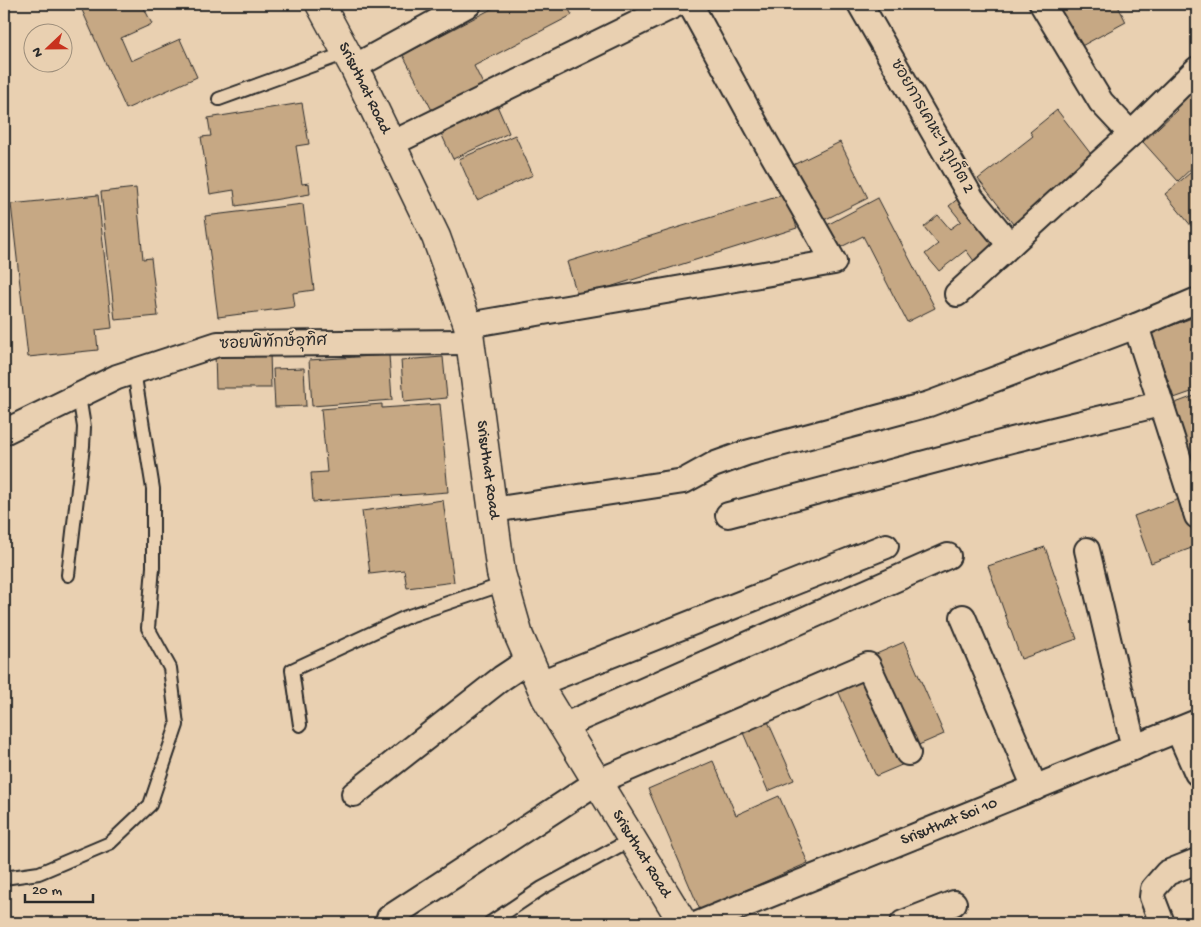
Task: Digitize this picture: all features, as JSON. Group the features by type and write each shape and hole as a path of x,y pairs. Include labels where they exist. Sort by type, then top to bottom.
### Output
{"street":[{"name":"Srisuthat Road","path":"320,4 350,60 436,237 470,334 504,584 519,636 534,671 563,726 683,923"},
{"path":"350,60 469,4"},
{"path":"391,144 677,4"},
{"name":"ซอยพิทักษ์อุทิศ","path":"4,432 134,372 218,344 470,334 834,262 690,4"},
{"name":"ซอยการเคหะฯ ภูเก็ต 2","path":"860,4 972,199 1010,245"},
{"path":"1042,4 1101,102 1131,134"},
{"path":"957,294 1131,134 1197,70"},
{"path":"493,510 684,480 713,465 746,453 929,404 1136,326 1194,301"},
{"path":"1136,326 1197,516"},
{"path":"728,515 1012,440 1160,404"},
{"path":"354,794 502,678 534,671 886,546"},
{"path":"1087,550 1134,748"},
{"path":"563,726 948,556"},
{"path":"963,617 1035,788"},
{"path":"389,918 597,782 868,665 908,753"},
{"path":"1188,726 1197,773"},
{"name":"Srisuthat Soi 10","path":"700,923 1188,726"},
{"path":"1162,923 1152,897 1153,889 1167,874 1197,861"},
{"path":"903,923 954,903"}],"lane":[{"path":"219,99 350,60"},
{"path":"4,878 39,873 110,843 150,805 178,725 170,668 148,628 153,567 153,489 134,372"},
{"path":"68,575 83,446 84,427 79,396"},
{"path":"300,724 292,670 406,617 504,584"},
{"path":"490,923 542,888 632,838"}],"building":[{"path":"97,4 154,4 144,8 152,24 121,38 131,61 180,39 197,77 126,109 82,10"},
{"path":"501,4 566,4 572,15 474,66 485,88 434,114 403,55"},
{"path":"1052,4 1117,4 1126,22 1076,49"},
{"path":"1197,80 1197,163 1178,181 1143,142 1177,110 1172,104"},
{"path":"495,101 509,133 453,159 438,127"},
{"path":"302,103 309,144 296,146 302,184 309,183 310,194 236,206 234,190 210,194 201,137 211,136 208,118"},
{"path":"1057,110 1094,158 1013,224 978,179 1033,136 1030,132"},
{"path":"515,135 533,175 477,200 459,159"},
{"path":"840,142 868,198 818,223 789,167"},
{"path":"1197,169 1197,233 1165,194"},
{"path":"136,188 143,259 151,258 158,316 115,320 101,192"},
{"path":"786,194 797,228 578,297 567,262"},
{"path":"98,195 112,328 96,330 98,350 28,357 11,204"},
{"path":"960,197 997,242 974,261 966,250 939,271 925,254 938,244 924,227 938,215 950,229 961,221 949,206"},
{"path":"878,198 935,308 907,322 863,236 839,248 827,225"},
{"path":"303,204 314,290 293,293 295,307 218,317 205,216"},
{"path":"1192,318 1197,332 1197,390 1174,398 1151,333"},
{"path":"270,352 271,388 216,388 215,353"},
{"path":"389,355 392,400 312,406 309,360"},
{"path":"443,357 447,398 404,402 401,360"},
{"path":"304,368 306,406 275,407 273,369"},
{"path":"1197,395 1197,464 1192,466 1170,405"},
{"path":"382,404 382,408 440,404 448,492 313,502 311,473 327,472 321,409"},
{"path":"1182,498 1197,546 1151,563 1134,516"},
{"path":"443,500 454,582 407,588 404,570 370,574 362,511"},
{"path":"1045,547 1077,639 1021,659 988,566"},
{"path":"904,642 944,734 914,747 874,655"},
{"path":"865,673 904,764 876,776 836,686"},
{"path":"766,717 794,780 768,791 741,728"},
{"path":"713,761 736,815 779,796 808,863 700,910 648,789"},
{"path":"957,904 965,923 908,923"}]}
